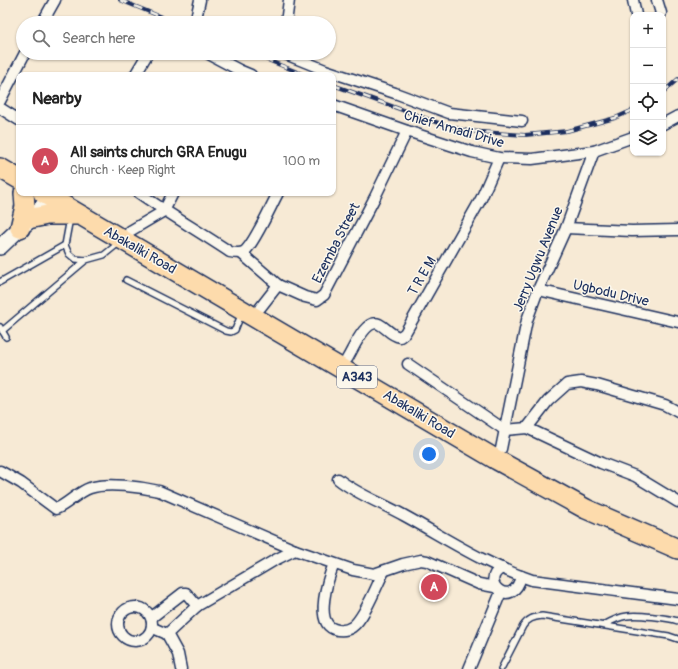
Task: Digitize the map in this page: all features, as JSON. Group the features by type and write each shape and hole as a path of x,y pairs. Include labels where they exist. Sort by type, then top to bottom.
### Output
{"highway":[{"path":"0,155 16,164"},
{"path":"0,168 16,177"},
{"path":"24,196 27,223 47,216 75,215"},
{"name":"Abakaliki Road","path":"55,196 75,215 126,236"},
{"name":"Abakaliki Road","path":"56,196 252,309 497,460 579,505 678,549"},
{"name":"Abakaliki Road","path":"252,309 347,359 563,484 678,539"}],"main road":[{"path":"0,247 27,223 51,196"}],"street":[{"path":"46,16 55,0"},
{"path":"199,16 200,0"},
{"path":"287,16 289,0"},
{"path":"633,0 635,12"},
{"path":"657,0 661,12"},
{"path":"0,101 21,60"},
{"path":"137,72 144,60"},
{"path":"218,60 237,72"},
{"path":"301,60 332,72"},
{"path":"336,73 395,92 450,113 522,121"},
{"name":"Chief Amadi Drive","path":"336,106 472,152 499,158 532,159 594,151 630,138"},
{"path":"0,108 16,118"},
{"path":"666,122 678,116"},
{"name":"Ezemba Street","path":"278,285 305,297 317,300 324,295 375,197 407,131"},
{"name":"Jerry Ugwu Avenue","path":"501,449 521,346 528,320 538,290 566,228 594,151"},
{"name":"T R E M","path":"347,359 364,330 371,324 378,324 394,336 400,337 406,333 481,199 499,158"},
{"path":"143,196 230,252 241,253 278,285 252,309"},
{"path":"126,236 164,210 171,196"},
{"path":"241,253 245,251 253,240 276,196"},
{"path":"566,228 632,231 678,230"},
{"name":"Ugbodu Drive","path":"538,290 678,322"},
{"path":"408,364 505,430 527,428 601,463 635,476 678,502"},
{"path":"527,428 548,401 567,384 581,382 665,405 678,412"},
{"path":"0,471 21,483 56,509 89,488 100,486 141,487 159,491 295,550 365,574 374,574 403,564 421,560 427,561 479,584 508,593 513,591 520,583 521,576"},
{"path":"338,479 350,489 404,515 459,547 502,568 532,580 611,589 678,599"},
{"path":"166,634 197,606 275,560 295,550"},
{"path":"334,564 325,592 324,618 330,628 338,630 346,630 352,627 360,619 384,571"},
{"path":"498,589 493,583 494,577 502,568"},
{"path":"469,669 498,589"},
{"path":"181,669 178,654 166,634 152,622 183,593 186,593 197,606"}],"lane":[{"path":"75,215 65,245 68,254 75,259 86,260 104,255 126,236"},
{"path":"0,282 65,245"},
{"path":"6,337 1,329 86,260"},
{"path":"126,280 226,331 231,332 235,330 252,309"},
{"path":"603,626 618,618 628,615 678,621"},
{"path":"501,669 528,620 542,616 669,636 678,639"}],"railway":[{"path":"120,0 159,16"},
{"path":"268,60 298,72"},
{"path":"666,89 678,79"},
{"path":"336,86 444,125 467,131 525,135 567,131 615,118 630,111"}],"place":[{"name":"All saints church GRA Enugu","path":"434,587"}]}
